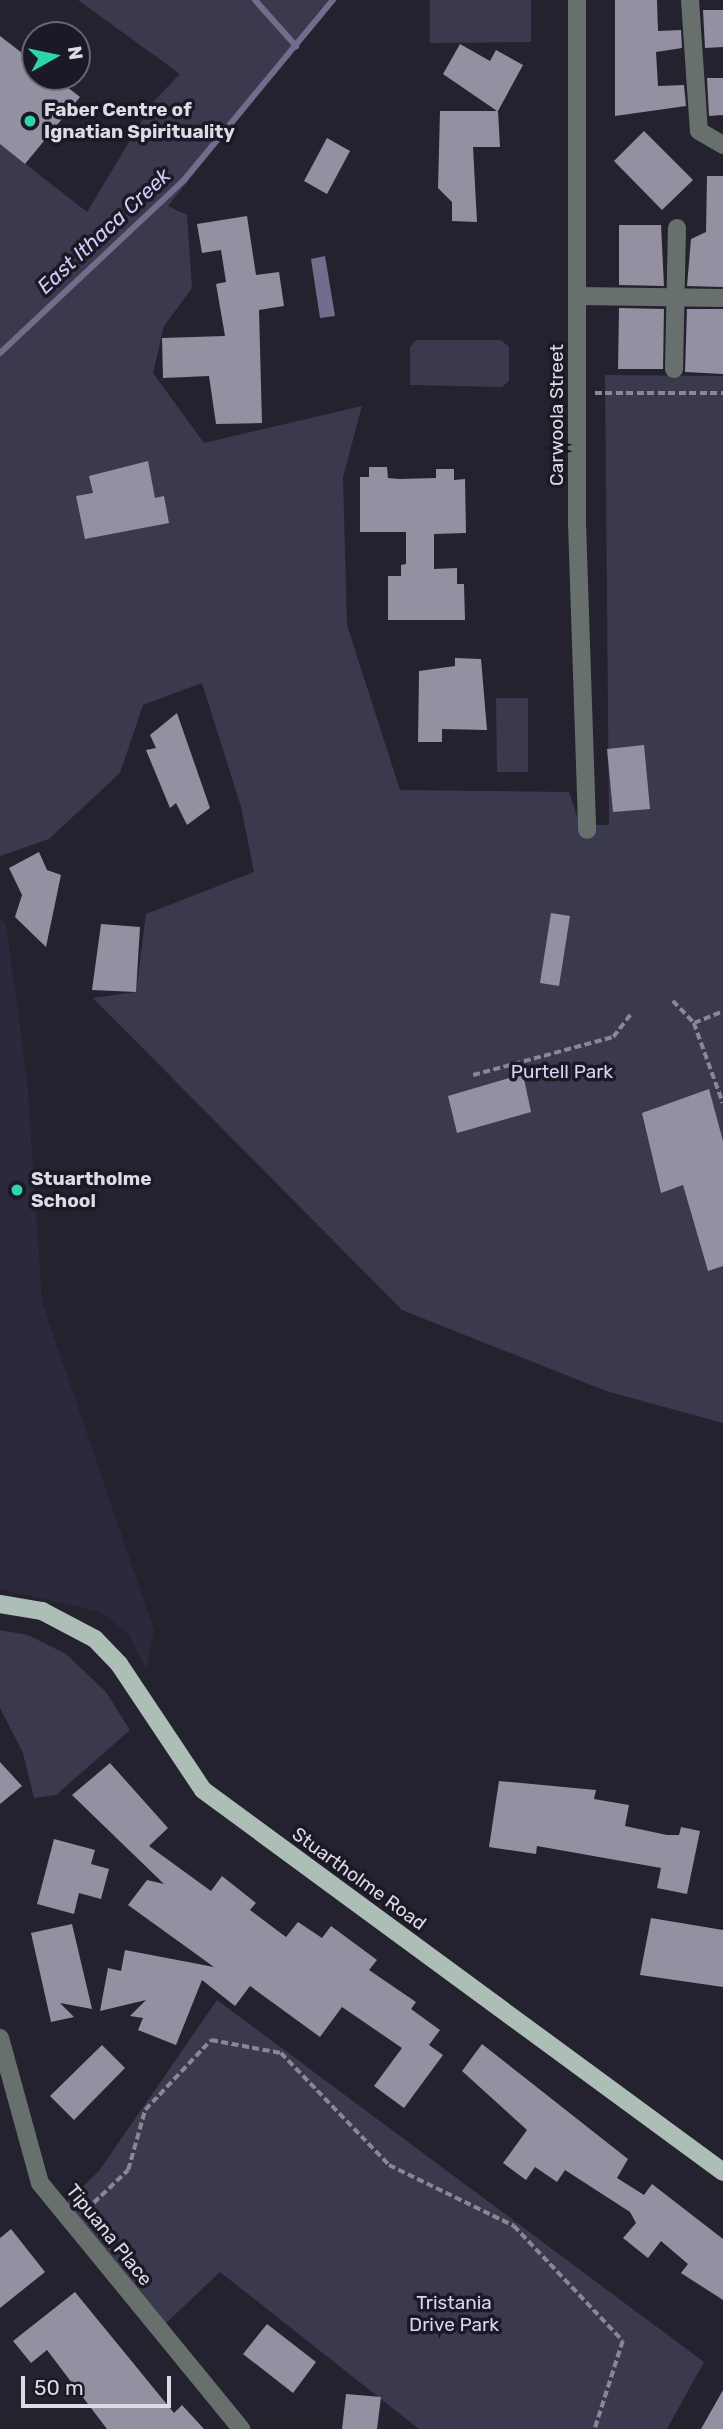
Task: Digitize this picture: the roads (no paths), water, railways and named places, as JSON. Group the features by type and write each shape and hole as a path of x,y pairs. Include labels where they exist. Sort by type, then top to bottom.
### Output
{"main road":[{"name":"Stuartholme Road","path":"0,1604 42,1611 95,1639 119,1664 203,1790 723,2172"}],"street":[{"name":"Carwoola Street","path":"577,0 579,393 587,830"},
{"path":"690,0 699,131 723,145"},
{"path":"674,369 677,228"},
{"path":"579,296 723,298"},
{"name":"Tipuana Place","path":"0,2038 40,2183 241,2429"}],"waterway":[{"path":"255,0 296,46"},
{"name":"East Ithaca Creek","path":"0,353 184,180 333,0"}],"place":[{"name":"Faber Centre of Ignatian Spirituality","path":"30,121"},
{"name":"Stuartholme School","path":"17,1190"}],"park label":[{"name":"Purtell Park","path":"562,1072"},
{"name":"Tristania Drive Park","path":"454,2314"}]}
